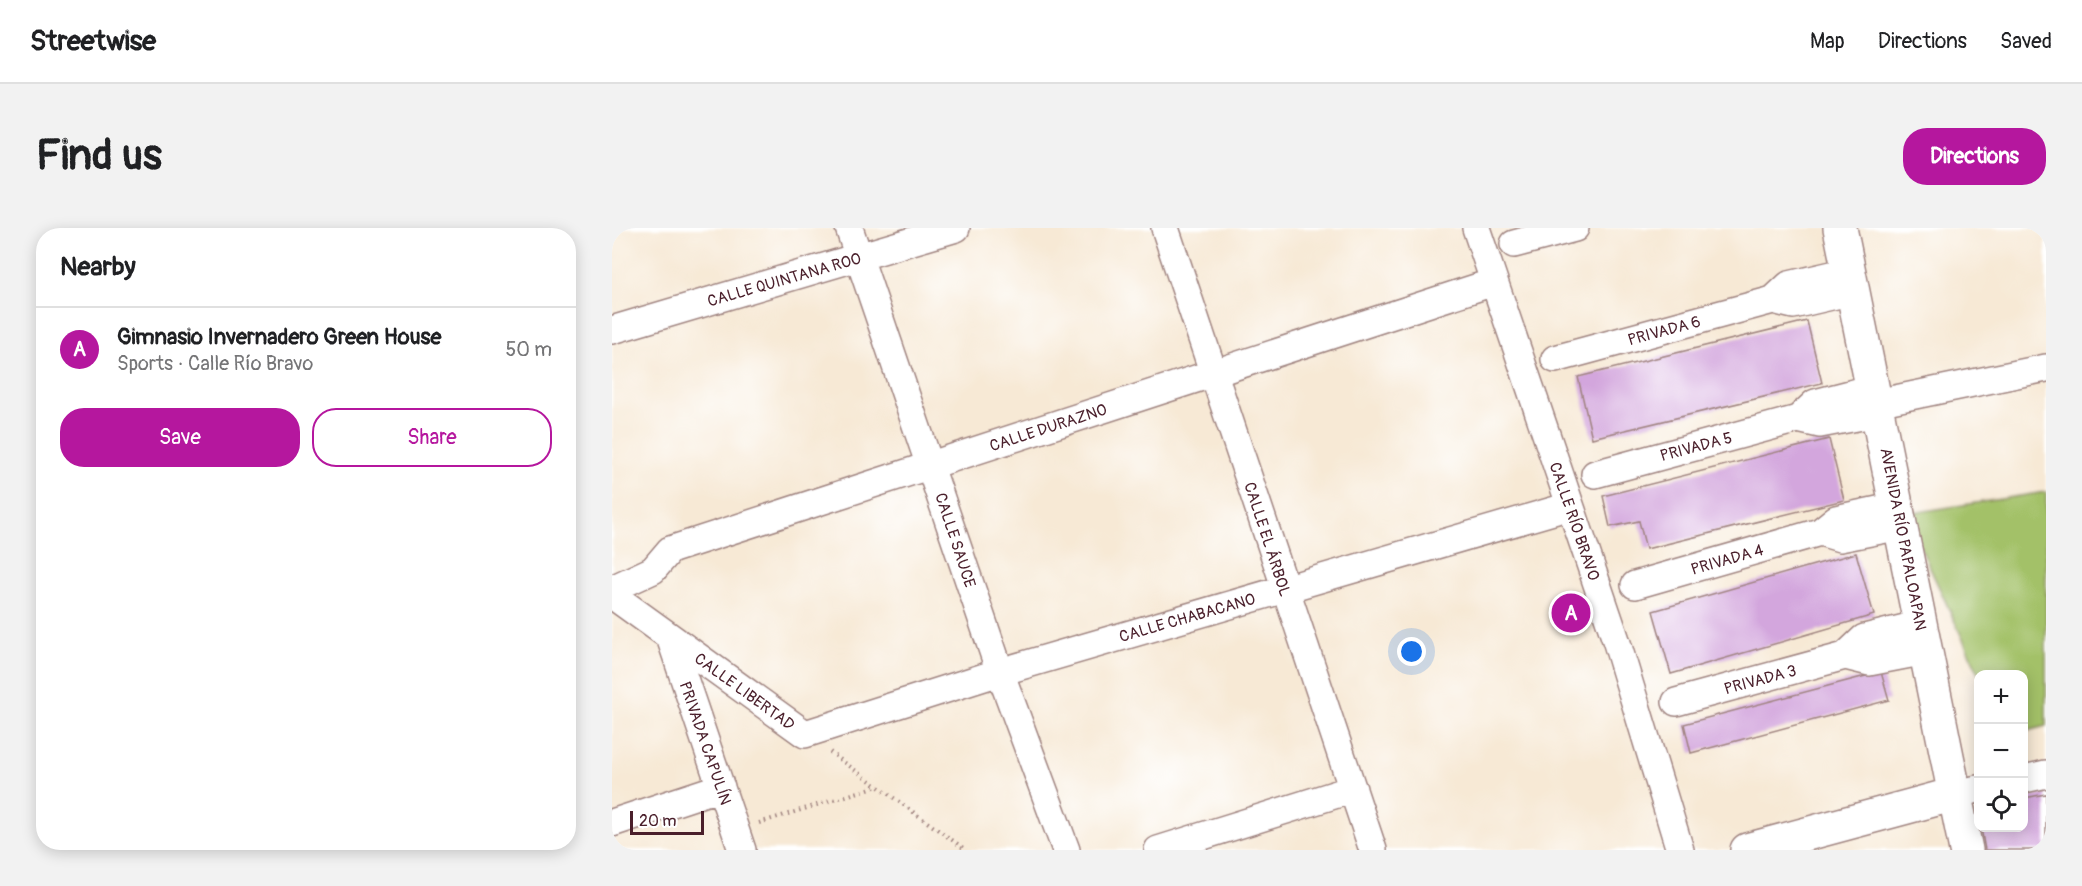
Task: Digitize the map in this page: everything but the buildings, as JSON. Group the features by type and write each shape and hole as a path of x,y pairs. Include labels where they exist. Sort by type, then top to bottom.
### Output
{"main road":[{"name":"AVENIDA RÍO PAPALOAPAN","path":"1840,228 1923,637 1967,792 1966,850"},
{"path":"1747,850 1967,792"}],"street":[{"name":"CALLE SAUCE","path":"849,228 1000,672 1066,850"},
{"name":"CALLE QUINTANA ROO","path":"612,330 956,228"},
{"name":"CALLE EL ÁRBOL","path":"1165,228 1373,850"},
{"name":"CALLE RÍO BRAVO","path":"1476,228 1617,643 1680,850"},
{"path":"1514,244 1575,228"},
{"name":"PRIVADA 6","path":"1555,359 1773,300 1793,305 1851,281"},
{"name":"CALLE DURAZNO","path":"612,589 653,570 670,550 1494,282"},
{"name":"PRIVADA 5","path":"1595,474 1797,419 1820,424 1876,401 2046,368"},
{"name":"CALLE CHABACANO","path":"805,734 1000,672 1570,506"},
{"name":"PRIVADA 4","path":"1635,585 1820,532 1840,538 1899,516"},
{"name":"CALLE LIBERTAD","path":"612,595 805,734"},
{"name":"PRIVADA CAPULÍN","path":"670,637 739,840"},
{"name":"PRIVADA 3","path":"1676,702 1845,656 1869,662 1923,637"},
{"path":"2028,778 2046,774"},
{"path":"612,823 721,787"},
{"path":"1158,850 1353,789"}],"path":[{"name":"CALLE LIBERTAD","path":"805,734 966,850"},
{"path":"739,840 878,786"}],"green space":[{"path":"2046,492 2046,726 2028,731 2028,670 1977,670 1905,514"}],"place":[{"name":"Gimnasio Invernadero Green House","path":"1571,613"}]}
